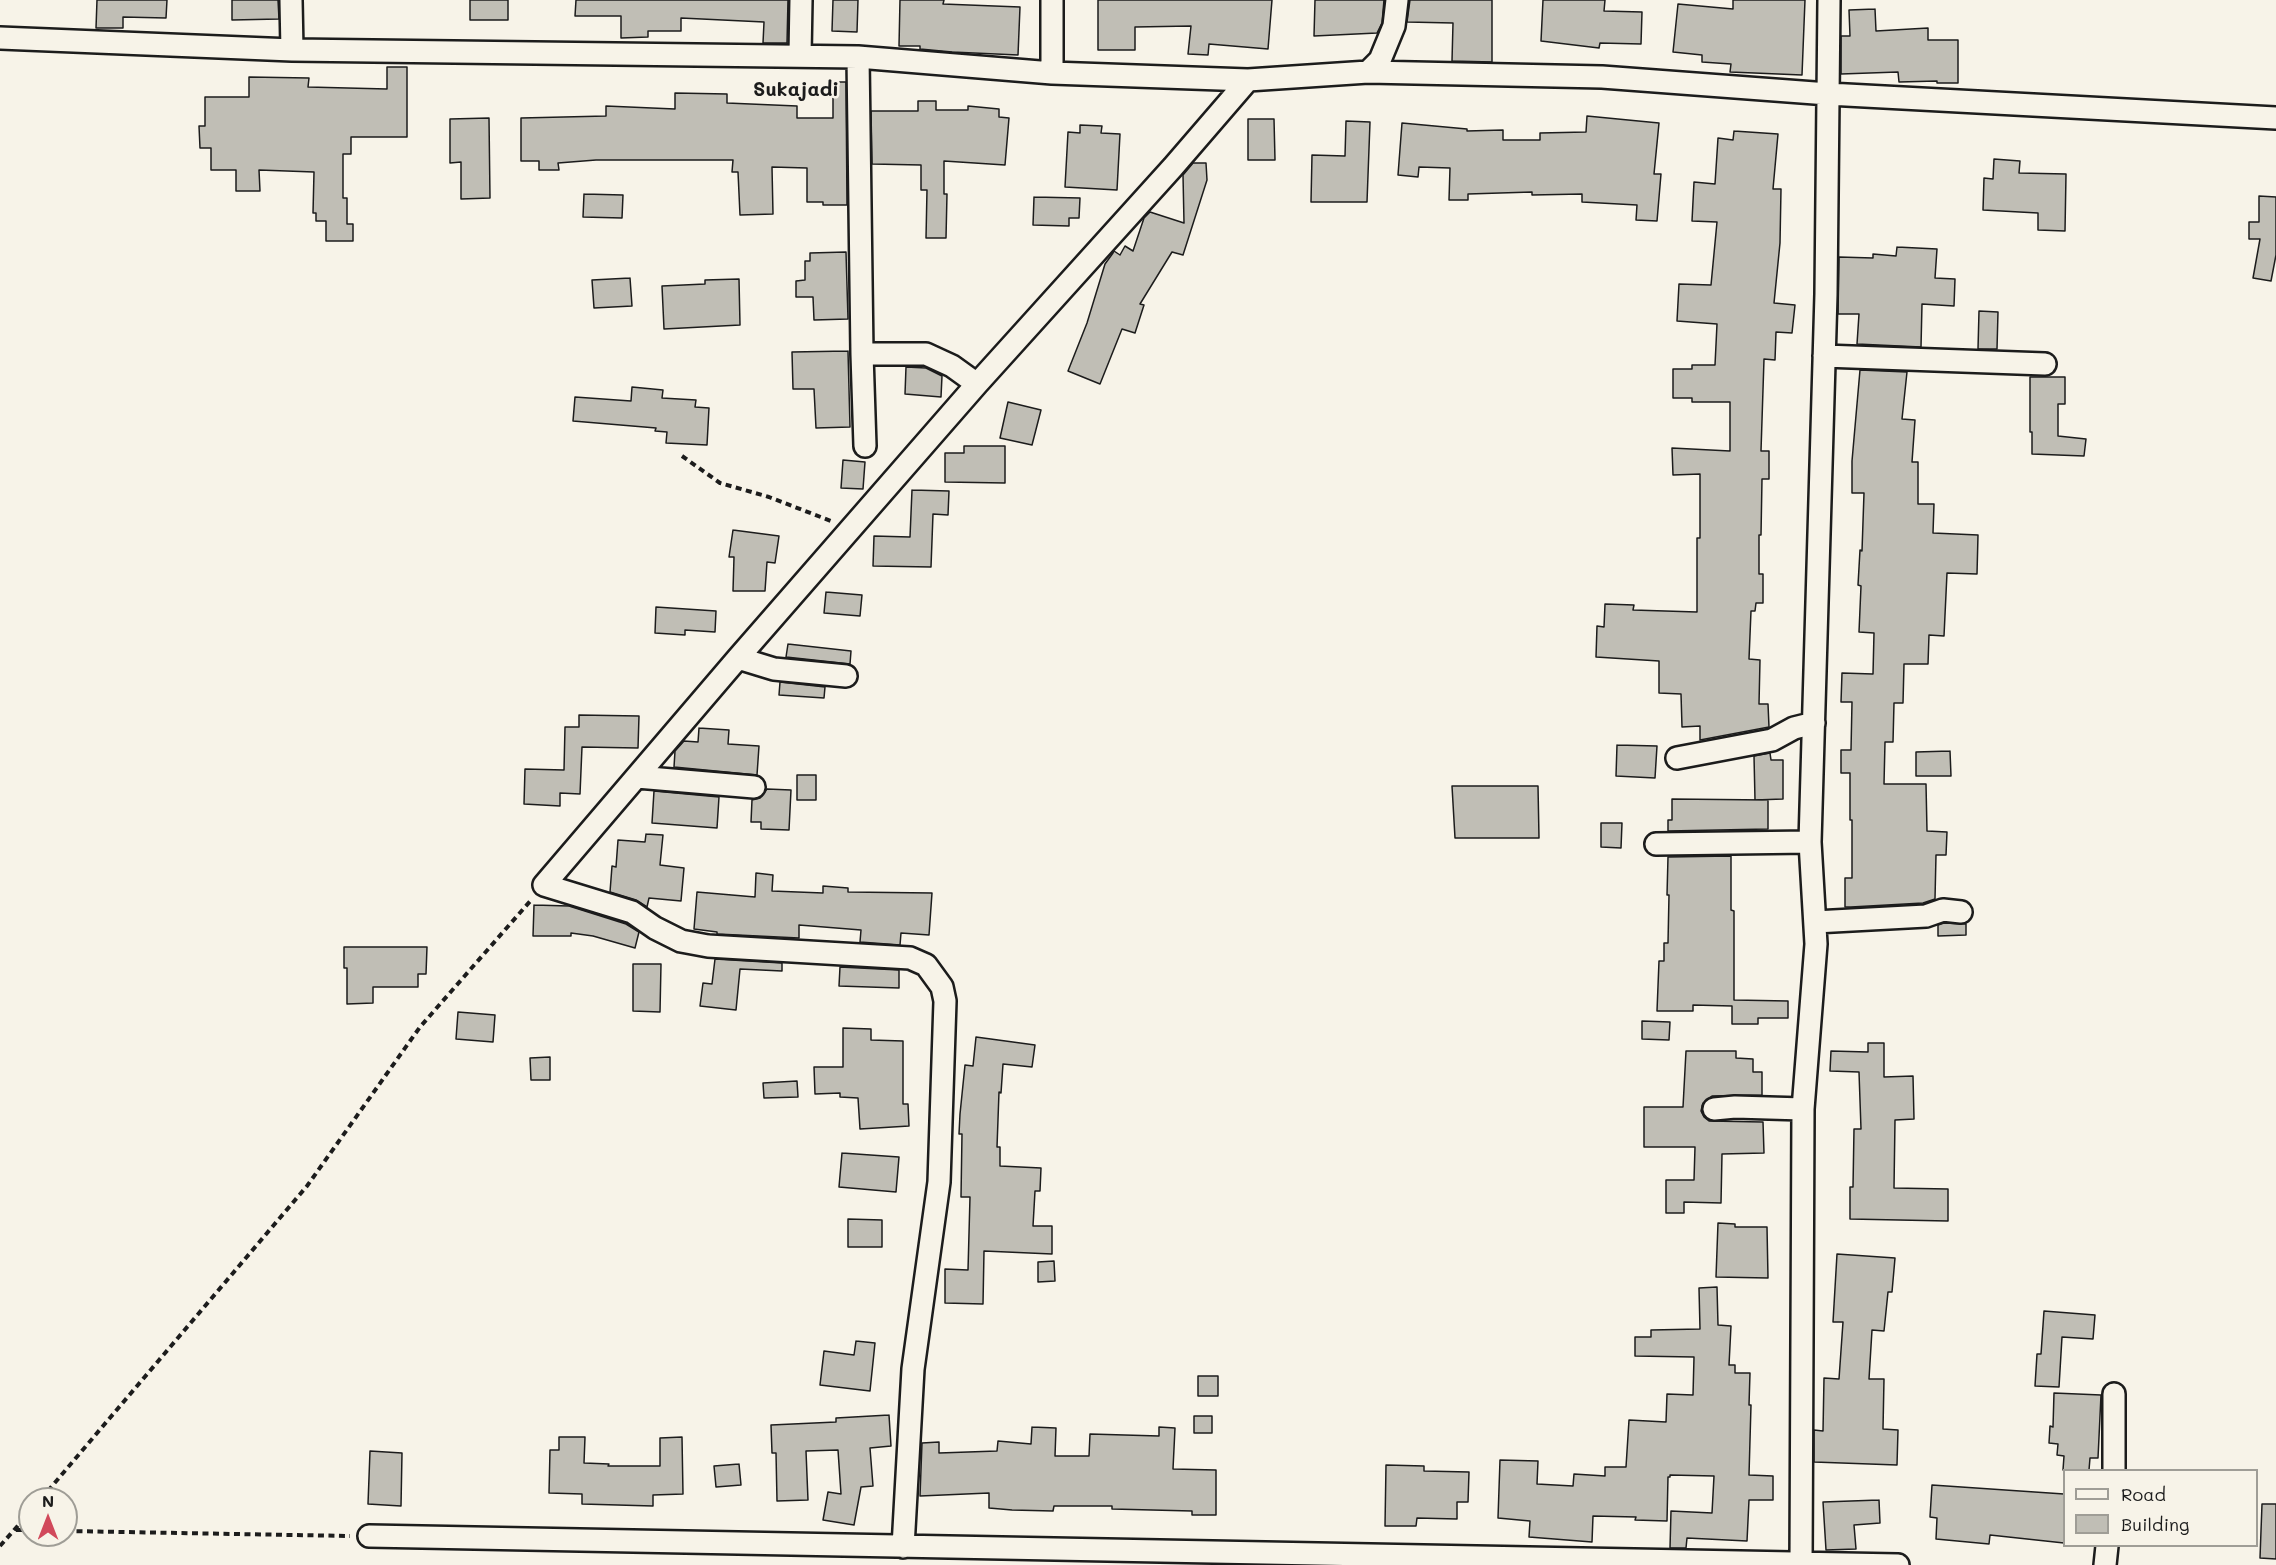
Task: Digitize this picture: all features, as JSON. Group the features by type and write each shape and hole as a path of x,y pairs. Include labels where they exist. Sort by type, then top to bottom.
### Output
{"street":[{"path":"291,0 292,50"},
{"path":"800,55 801,0"},
{"path":"1052,0 1052,73"},
{"path":"1368,72 1380,60 1384,52 1394,26 1398,0"},
{"path":"1801,1564 1803,1109 1816,944 1810,842 1824,356 1829,0"},
{"path":"0,38 292,50 800,55 858,57 1052,73 1248,80 1368,72 1602,77 1828,94 2276,118"},
{"path":"858,57 865,446"},
{"path":"903,1547 913,1369 939,1182 945,1001 942,987 926,966 910,958 708,946 681,941 655,928 632,912 544,885 856,522 1248,80"},
{"path":"862,354 926,354 952,366 977,384"},
{"path":"1824,356 2045,364"},
{"path":"738,658 774,669 846,676"},
{"path":"1677,758 1772,740 1794,728 1814,723"},
{"path":"637,777 754,787"},
{"path":"1656,844 1810,842"},
{"path":"1815,922 1926,916 1943,910 1961,912"},
{"path":"1714,1109 1735,1107 1803,1109"},
{"path":"2114,1394 2114,1469"},
{"path":"369,1536 1898,1565"},
{"path":"2105,1565 2107,1547"}],"path":[{"path":"682,456 720,483 769,497 826,521 856,522"},
{"path":"51,1487 307,1186 420,1027 544,885"},
{"path":"0,1546 18,1526"},
{"path":"78,1531 369,1536"}],"building":[{"path":"97,0 167,0 166,18 123,17 123,28 96,28"},
{"path":"232,0 278,0 279,19 232,20"},
{"path":"470,0 508,0 508,20 470,20"},
{"path":"576,0 788,0 787,43 763,43 764,22 681,18 681,31 648,31 648,37 621,38 621,16 575,16"},
{"path":"833,0 858,0 857,32 832,31"},
{"path":"900,0 944,0 943,4 1020,7 1018,55 952,52 920,49 920,46 899,46"},
{"path":"1098,0 1272,0 1268,49 1209,44 1208,55 1188,54 1191,26 1135,27 1135,50 1098,50"},
{"path":"1315,0 1384,0 1382,23 1377,33 1314,36"},
{"path":"1410,0 1492,0 1492,62 1452,61 1453,23 1407,22"},
{"path":"1543,0 1605,0 1604,11 1642,12 1641,44 1600,43 1599,48 1541,41"},
{"path":"1733,0 1805,0 1802,75 1730,72 1731,64 1702,62 1702,55 1673,52 1678,4 1733,9"},
{"path":"1875,9 1876,31 1928,28 1928,40 1958,40 1958,83 1899,82 1898,72 1841,74 1841,36 1850,36 1849,10"},
{"path":"387,67 407,67 407,137 351,137 351,154 343,154 343,198 347,198 347,224 353,224 353,241 326,241 326,221 316,221 316,213 313,213 314,172 259,170 260,191 236,191 236,170 211,170 211,148 200,148 199,126 205,126 205,97 249,97 249,77 309,78 308,87 387,89"},
{"path":"833,82 846,82 847,205 807,202 807,168 772,167 773,214 740,215 738,172 732,172 733,160 596,160 558,163 559,170 539,170 539,161 521,161 521,118 606,116 606,106 675,109 675,93 727,94 727,103 797,106 797,118 833,118"},
{"path":"918,101 936,101 936,110 968,110 968,106 999,109 999,117 1009,118 1005,165 944,161 944,194 947,194 946,238 926,238 927,190 921,190 921,165 872,164 871,111 918,111"},
{"path":"1587,116 1659,123 1654,174 1661,174 1657,221 1636,220 1637,205 1582,202 1582,194 1532,195 1532,192 1468,194 1468,200 1449,200 1450,168 1419,167 1418,177 1398,175 1402,123 1467,129 1467,131 1503,130 1503,140 1540,140 1540,133 1586,132"},
{"path":"489,118 490,198 461,199 461,162 450,163 450,119"},
{"path":"1248,119 1274,119 1275,160 1248,160"},
{"path":"1346,121 1370,122 1367,202 1311,202 1312,155 1345,156"},
{"path":"1080,125 1102,126 1101,133 1120,134 1117,190 1065,187 1068,132 1080,133"},
{"path":"1734,131 1778,134 1773,189 1781,189 1780,243 1774,303 1795,305 1792,333 1776,332 1775,360 1764,359 1761,451 1769,451 1769,479 1762,479 1761,535 1759,535 1759,574 1763,574 1763,603 1756,603 1755,611 1751,611 1749,659 1760,660 1759,704 1768,704 1769,727 1700,740 1700,726 1682,727 1681,694 1659,693 1659,661 1596,657 1597,626 1604,627 1605,604 1634,605 1633,610 1697,612 1700,474 1673,475 1672,448 1730,451 1730,402 1692,402 1692,398 1673,398 1673,369 1692,369 1692,365 1715,365 1717,324 1677,321 1679,284 1711,285 1717,222 1692,221 1694,182 1715,184 1718,138 1733,140"},
{"path":"1994,159 2020,161 2019,173 2066,174 2065,231 2038,230 2038,213 1983,210 1984,178 1993,179"},
{"path":"1193,163 1206,163 1207,180 1183,255 1172,252 1140,304 1144,305 1135,333 1122,329 1100,384 1068,371 1087,323 1105,264 1114,251 1120,255 1125,246 1133,251 1144,218 1150,212 1184,223 1183,175"},
{"path":"584,194 623,195 622,218 583,217"},
{"path":"2259,196 2276,197 2276,255 2271,281 2253,278 2260,239 2249,239 2249,222 2259,222"},
{"path":"1034,197 1080,198 1079,218 1069,218 1069,226 1033,225"},
{"path":"1897,247 1937,249 1935,278 1955,279 1954,306 1922,304 1921,347 1857,344 1859,314 1838,314 1839,257 1873,258 1873,254 1896,256"},
{"path":"846,252 848,319 814,320 813,297 796,297 796,281 805,280 805,261 810,261 810,253"},
{"path":"630,278 632,306 594,308 592,280"},
{"path":"739,279 740,325 664,329 662,286 705,284 705,280"},
{"path":"1979,311 1998,312 1997,349 1978,349"},
{"path":"848,351 850,427 816,428 814,389 793,389 792,352"},
{"path":"906,367 926,368 942,376 941,397 905,394"},
{"path":"1860,370 1907,372 1902,419 1915,420 1912,462 1918,462 1918,504 1934,504 1933,533 1978,535 1977,574 1947,573 1944,636 1929,635 1928,664 1904,664 1903,703 1894,703 1893,742 1885,742 1884,784 1926,784 1927,831 1947,832 1946,855 1936,855 1935,899 1923,903 1845,907 1845,878 1852,878 1852,820 1850,820 1850,773 1841,773 1841,750 1851,750 1852,702 1841,702 1842,673 1873,674 1874,633 1859,632 1861,586 1858,585 1864,493 1852,493 1852,461"},
{"path":"2030,377 2065,377 2065,404 2058,404 2058,436 2086,439 2084,456 2032,454"},
{"path":"632,387 663,390 662,398 696,400 695,407 709,408 707,445 666,443 667,432 655,431 656,428 573,421 575,397 631,401"},
{"path":"1008,402 1041,410 1032,445 1000,438"},
{"path":"964,446 1005,446 1005,483 945,482 945,453 964,453"},
{"path":"843,460 865,462 863,489 841,488"},
{"path":"912,490 949,491 948,515 933,514 931,567 873,566 874,536 910,537"},
{"path":"733,530 779,536 775,563 767,562 765,591 733,591 734,557 729,557"},
{"path":"826,592 862,595 860,616 824,613"},
{"path":"656,607 716,611 715,632 685,630 685,635 655,633"},
{"path":"788,644 851,651 850,664 786,657"},
{"path":"780,682 825,687 824,698 779,695"},
{"path":"579,715 639,716 638,748 582,747 580,794 560,793 560,806 524,804 525,769 564,770 565,727 579,727"},
{"path":"699,728 729,730 728,744 759,746 757,775 674,767 675,751 684,741 698,742"},
{"path":"1617,745 1657,746 1655,778 1616,776"},
{"path":"1950,751 1951,776 1916,776 1916,752"},
{"path":"1770,753 1771,760 1783,760 1783,799 1755,800 1754,756"},
{"path":"797,775 816,775 816,800 797,800"},
{"path":"1452,786 1538,786 1539,838 1455,838"},
{"path":"767,789 791,790 789,830 761,829 761,822 751,822 752,800 760,798"},
{"path":"654,791 719,797 717,828 652,823"},
{"path":"1672,799 1768,800 1768,829 1668,831 1668,820 1672,820"},
{"path":"1601,823 1622,823 1621,848 1601,847"},
{"path":"646,834 663,835 660,865 684,868 681,901 649,898 647,907 636,900 610,892 612,866 616,867 618,840 645,842"},
{"path":"1731,856 1731,910 1734,911 1734,1000 1788,1001 1788,1018 1758,1018 1758,1024 1732,1024 1732,1006 1693,1005 1693,1011 1657,1011 1659,961 1664,961 1664,943 1668,943 1668,857"},
{"path":"756,873 773,875 772,891 823,893 823,886 848,888 848,892 932,893 929,935 901,933 900,945 860,942 861,930 799,925 799,938 717,934 717,932 694,929 697,892 755,897"},
{"path":"534,905 569,906 626,924 639,932 635,948 593,936 571,933 571,936 533,936"},
{"path":"1966,924 1966,935 1938,936 1938,925"},
{"path":"344,947 427,947 426,974 418,974 418,987 373,987 373,1003 347,1004 347,968 344,968"},
{"path":"715,959 782,963 782,971 740,969 736,1010 700,1006 703,983 712,984"},
{"path":"633,964 661,964 660,1012 633,1011"},
{"path":"840,967 899,970 899,988 839,986"},
{"path":"458,1012 495,1015 493,1042 456,1039"},
{"path":"1642,1021 1670,1022 1669,1040 1642,1039"},
{"path":"843,1028 871,1029 871,1040 903,1041 903,1104 908,1104 909,1126 860,1129 858,1098 840,1097 840,1093 815,1094 814,1067 843,1067"},
{"path":"976,1037 1035,1045 1032,1067 1003,1064 1001,1093 999,1092 997,1147 1000,1147 1000,1166 1041,1168 1040,1191 1035,1191 1033,1226 1052,1226 1052,1254 984,1251 983,1304 945,1303 945,1269 968,1270 970,1197 961,1197 962,1134 959,1134 965,1065 973,1066"},
{"path":"1868,1043 1884,1043 1884,1077 1913,1076 1914,1119 1895,1120 1894,1188 1948,1189 1948,1221 1850,1219 1854,1129 1861,1129 1859,1072 1830,1071 1831,1051 1868,1052"},
{"path":"1686,1051 1736,1051 1736,1058 1753,1059 1753,1072 1762,1072 1762,1095 1712,1096 1703,1103 1701,1111 1709,1121 1763,1122 1764,1153 1722,1154 1721,1203 1684,1202 1684,1213 1666,1213 1666,1180 1694,1180 1695,1147 1644,1147 1644,1107 1683,1107"},
{"path":"550,1057 550,1080 531,1080 530,1058"},
{"path":"797,1081 798,1097 764,1098 763,1083"},
{"path":"842,1153 899,1157 896,1192 839,1187"},
{"path":"848,1219 882,1220 882,1247 848,1247"},
{"path":"1718,1223 1735,1224 1735,1227 1767,1227 1768,1278 1716,1277"},
{"path":"1837,1254 1895,1258 1892,1292 1888,1292 1884,1331 1872,1330 1869,1379 1884,1379 1883,1429 1898,1430 1897,1465 1814,1462 1814,1430 1823,1431 1824,1378 1839,1379 1843,1322 1833,1322"},
{"path":"1054,1261 1055,1281 1038,1282 1038,1262"},
{"path":"1717,1287 1718,1325 1731,1326 1729,1365 1735,1365 1735,1373 1750,1373 1749,1475 1773,1476 1773,1500 1749,1500 1747,1541 1687,1538 1686,1548 1670,1548 1671,1511 1712,1513 1714,1476 1670,1475 1668,1477 1667,1521 1635,1520 1636,1517 1593,1516 1592,1542 1529,1537 1530,1521 1498,1518 1500,1460 1538,1461 1537,1484 1573,1486 1574,1474 1605,1476 1605,1467 1626,1467 1629,1420 1666,1422 1667,1394 1693,1395 1694,1357 1635,1356 1635,1337 1651,1337 1651,1330 1700,1329 1699,1288"},
{"path":"2044,1311 2095,1315 2093,1339 2062,1337 2059,1387 2035,1386 2037,1354 2041,1354"},
{"path":"856,1341 875,1343 870,1391 820,1385 824,1351 854,1355"},
{"path":"1198,1376 1218,1376 1218,1396 1198,1396"},
{"path":"2054,1393 2101,1395 2098,1458 2090,1458 2089,1469 2063,1469 2064,1456 2057,1455 2058,1444 2049,1443 2050,1426 2053,1427"},
{"path":"889,1415 891,1446 870,1448 873,1486 861,1487 854,1525 823,1520 828,1492 841,1494 838,1450 806,1451 808,1500 777,1501 776,1453 772,1453 771,1425 836,1422 836,1418"},
{"path":"1194,1416 1212,1416 1212,1433 1194,1433"},
{"path":"1032,1427 1056,1428 1055,1456 1089,1456 1090,1434 1159,1436 1159,1427 1175,1428 1173,1469 1216,1470 1216,1515 1192,1515 1192,1511 1112,1509 1112,1506 1054,1506 1053,1511 1012,1510 989,1508 989,1493 920,1496 922,1443 939,1442 939,1453 997,1451 998,1441 1031,1444"},
{"path":"559,1437 585,1437 584,1463 609,1464 608,1466 660,1466 660,1438 682,1437 683,1494 653,1495 653,1506 582,1504 582,1494 549,1493 550,1450 559,1450"},
{"path":"370,1451 402,1453 401,1506 368,1504"},
{"path":"739,1464 741,1485 716,1487 714,1466"},
{"path":"1386,1465 1424,1466 1424,1471 1469,1472 1468,1502 1457,1502 1457,1519 1417,1518 1416,1526 1385,1526"},
{"path":"1932,1485 2063,1494 2063,1543 1990,1535 1989,1544 1936,1539 1937,1518 1930,1517"},
{"path":"1879,1500 1880,1523 1854,1525 1856,1549 1826,1550 1823,1502"},
{"path":"2262,1504 2276,1504 2276,1559 2260,1558"}],"district":[{"name":"Sukajadi","path":"796,90"}]}
